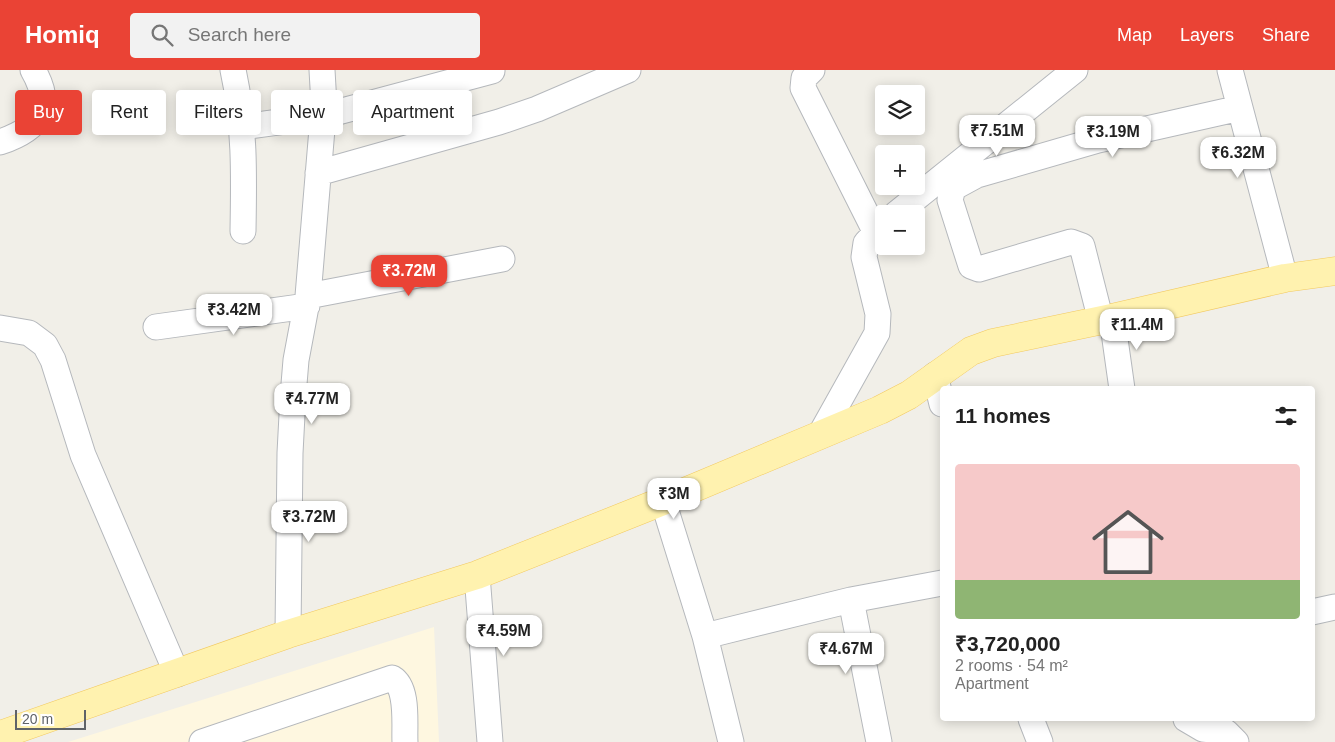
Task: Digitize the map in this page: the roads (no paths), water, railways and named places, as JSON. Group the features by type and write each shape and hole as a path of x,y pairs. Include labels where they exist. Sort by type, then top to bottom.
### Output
{"main road":[{"path":"0,735 288,634 477,574 664,501 909,396 935,375 971,351 993,343 1106,320 1285,278 1335,271"}],"street":[{"path":"0,142 32,127 41,115 44,101 42,86 33,70"},
{"path":"233,70 236,90"},
{"path":"322,70 322,90"},
{"path":"318,173 499,122 537,109 628,70"},
{"path":"812,70 804,78 803,88 875,221"},
{"path":"907,205 1075,70"},
{"path":"1230,70 1285,278"},
{"path":"343,111 492,71"},
{"path":"1121,386 1106,320 1082,246 1071,242 979,269 971,266 950,200 953,188 977,176 1098,140 1240,108"},
{"path":"243,135 243,231"},
{"path":"288,634 293,396 296,360 308,301 321,135"},
{"path":"820,435 877,333 878,314 864,257 866,243 875,233"},
{"path":"156,327 308,301 502,259"},
{"path":"0,328 29,333 45,345 53,360 83,455 177,674"},
{"path":"935,375 940,396"},
{"path":"664,501 705,636 731,742"},
{"path":"477,574 490,742"},
{"path":"705,636 851,600 940,583"},
{"path":"851,600 879,742"},
{"path":"1315,611 1335,608"},
{"path":"202,742 392,678 397,681 403,701 405,742"},
{"path":"1032,721 1040,742"},
{"path":"1190,721 1204,729 1226,732 1236,742"}]}
